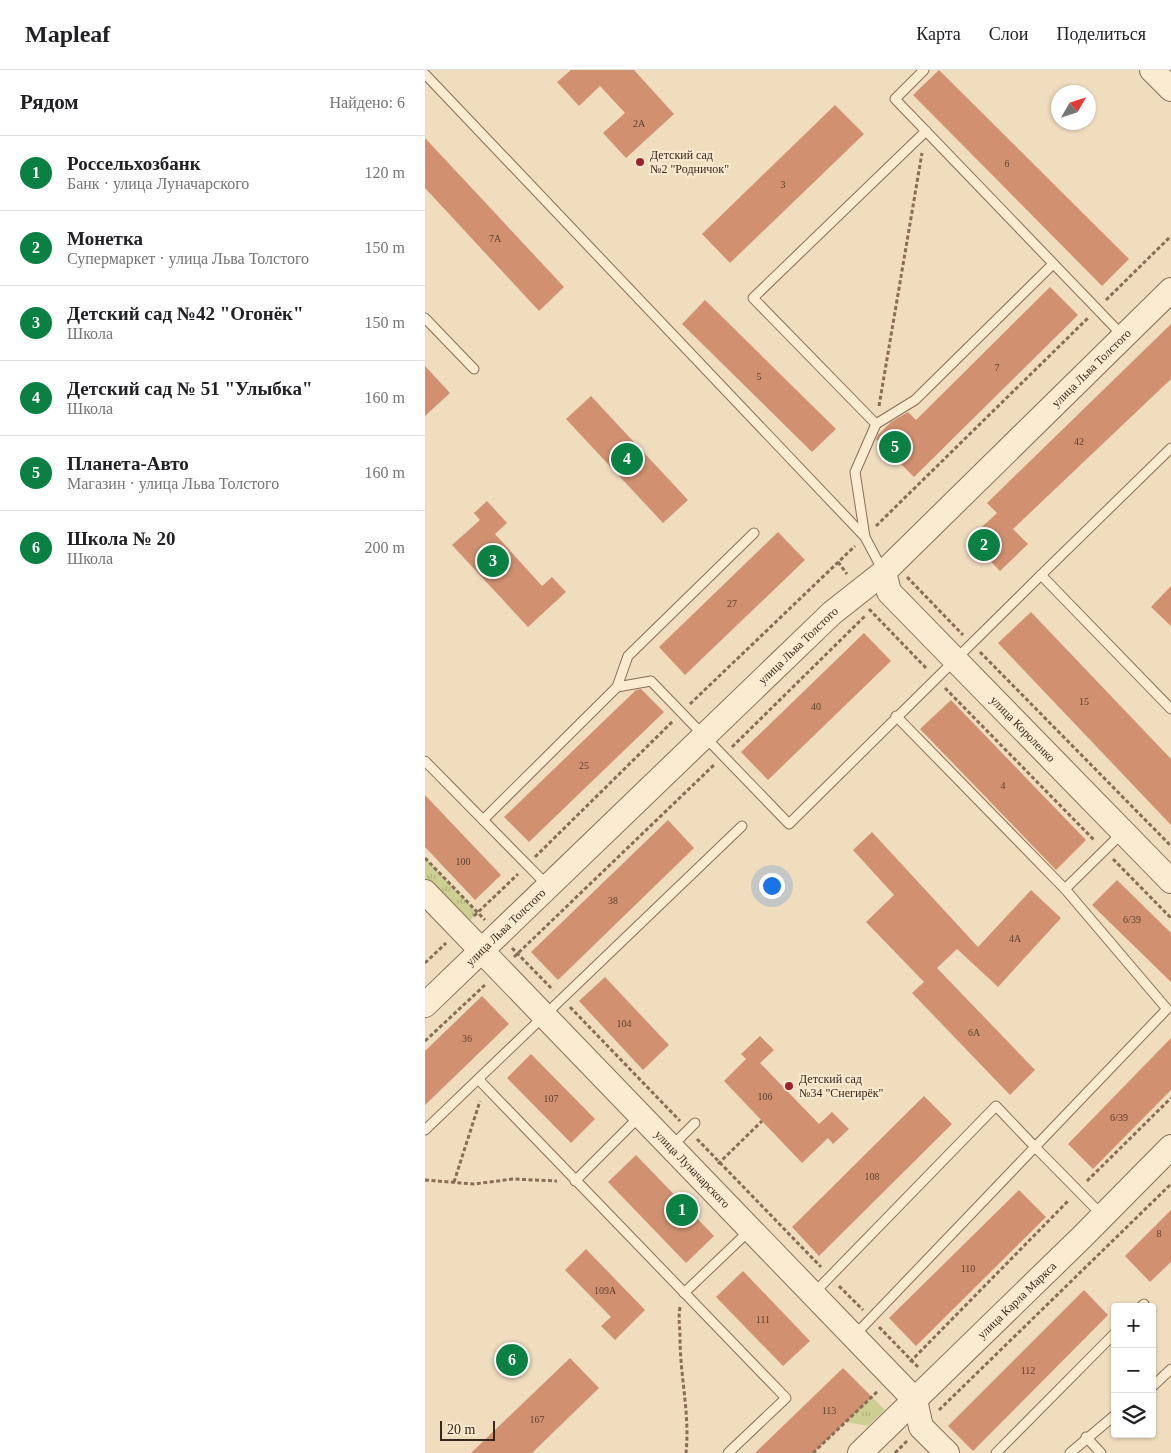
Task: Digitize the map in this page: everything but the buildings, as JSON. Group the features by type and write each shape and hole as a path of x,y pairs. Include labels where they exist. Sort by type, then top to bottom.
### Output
{"street":[{"path":"1152,70 1171,89"},
{"name":"улица Льва Толстого","path":"425,1005 704,734 832,613 865,601 887,582 1123,336 1171,290"},
{"name":"улица Короленко","path":"887,582 963,650 1123,832 1171,881"},
{"name":"улица Луначарского","path":"425,892 915,1400"},
{"name":"улица Карла Маркса","path":"860,1453 1171,1147"},
{"path":"915,1400 921,1427 947,1453"}],"lane":[{"path":"924,70 895,99 1052,265 1123,336"},
{"path":"425,74 865,537"},
{"path":"876,424 753,298 926,130"},
{"path":"887,582 865,537 855,472 876,424 915,400 1052,265"},
{"path":"425,318 474,369"},
{"path":"617,687 651,680 725,755 789,824 963,650 1171,448"},
{"path":"483,820 617,687 628,656 754,533"},
{"path":"1041,575 1171,709"},
{"path":"854,1336 1167,1009 1065,889 896,716"},
{"path":"425,761 548,886"},
{"path":"425,1130 563,1000 742,826"},
{"path":"1065,889 1123,832"},
{"path":"479,1080 786,1398 728,1453"},
{"path":"813,1294 996,1106 1103,1216"},
{"path":"575,1181 640,1116"},
{"path":"670,1147 695,1123"},
{"path":"684,1293 750,1230"},
{"path":"996,1453 1111,1337"},
{"path":"1156,1383 1171,1369"},
{"path":"1070,1453 1111,1418"},
{"path":"1086,1438 1101,1453"}],"path":[{"path":"876,424 926,130"},
{"path":"425,963 461,930 682,712 865,537 1171,236"},
{"path":"838,562 865,601 935,678 1171,918"},
{"path":"425,1042 725,755 865,601 887,582 906,575 963,650 1171,846"},
{"path":"425,858 933,1382"},
{"path":"454,1182 481,1098 479,1080"},
{"path":"813,1453 912,1360 1171,1098"},
{"path":"702,1180 762,1121"},
{"path":"425,1180 474,1184 513,1180 575,1181"},
{"path":"921,1427 1171,1184"},
{"path":"684,1293 678,1318 680,1336 679,1356 689,1430 686,1453"}],"green space":[{"path":"425,858 478,913 465,925 425,884"},
{"path":"872,1397 885,1410 868,1426 845,1422"}],"place":[{"name":"Детский сад №2 \"Родничок\"","path":"640,162"},
{"name":"Планета-Авто","path":"895,447"},
{"name":"Детский сад № 51 \"Улыбка\"","path":"627,459"},
{"name":"Монетка","path":"984,545"},
{"name":"Детский сад №42 \"Огонёк\"","path":"493,561"},
{"name":"Детский сад №34 \"Снегирёк\"","path":"789,1086"},
{"name":"Россельхозбанк","path":"682,1210"},
{"name":"Школа № 20","path":"512,1360"}]}
